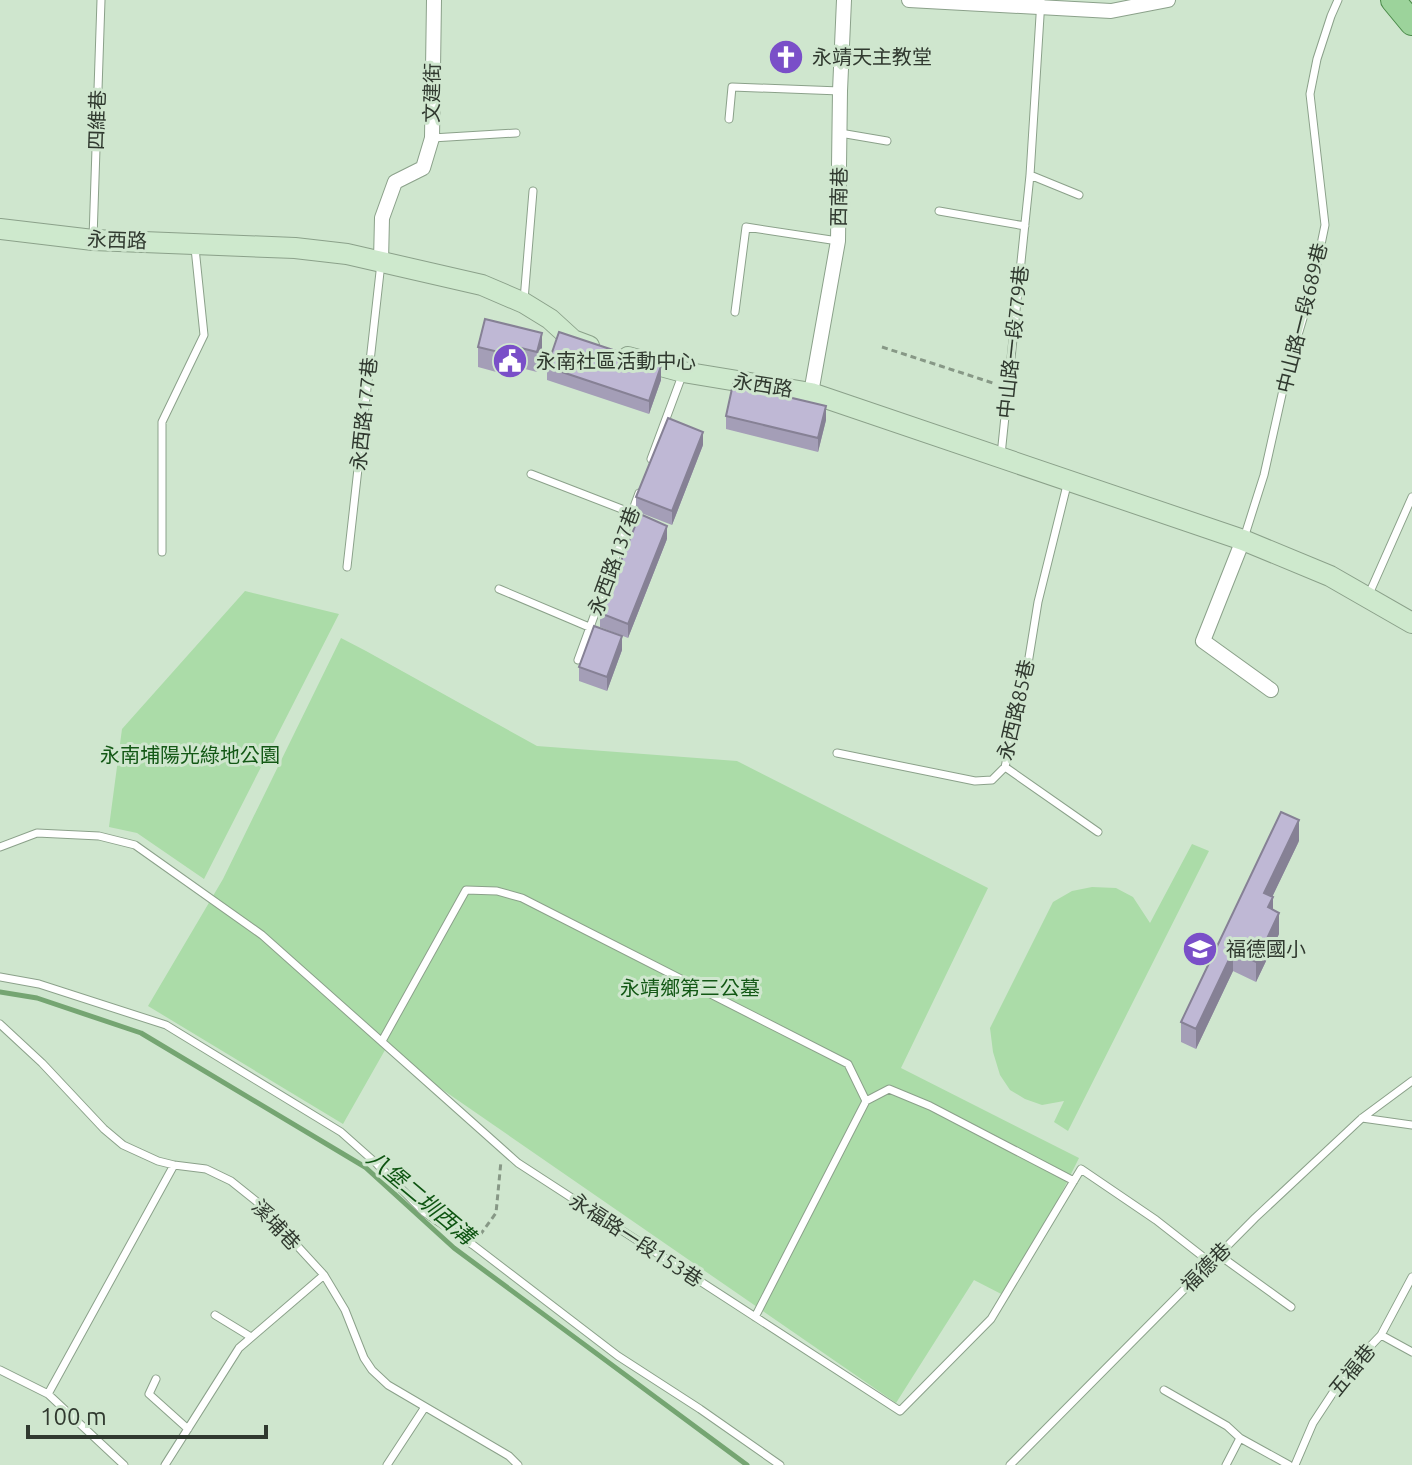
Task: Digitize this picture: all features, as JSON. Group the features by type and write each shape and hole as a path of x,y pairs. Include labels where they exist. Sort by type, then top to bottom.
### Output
{"main road":[{"path":"1393,0 1412,23"}],"street":[{"name":"文建街","path":"381,261 382,218 395,182 423,168 432,138 434,0"},
{"name":"西南巷","path":"811,393 838,241 844,0"},
{"path":"909,0 1040,4 1111,11 1168,0"},
{"name":"永西路","path":"0,229 93,240 295,248 347,254 482,285 524,303 550,319 573,340 596,349 683,372 811,393 1243,540 1330,576 1412,623"},
{"path":"1243,540 1203,641 1271,690"}],"lane":[{"name":"四維巷","path":"93,240 101,0"},
{"name":"中山路一段689巷","path":"1243,540 1264,475 1325,225 1310,94 1317,59 1338,0"},
{"name":"中山路一段779巷","path":"1001,458 1030,175 1040,4"},
{"path":"729,119 732,87 840,91"},
{"path":"432,138 516,133"},
{"path":"840,133 887,141"},
{"path":"1030,175 1079,195"},
{"path":"524,303 533,191"},
{"path":"939,211 1025,226"},
{"path":"735,312 746,227 838,241"},
{"path":"162,552 162,422 204,335 194,243"},
{"name":"永西路177巷","path":"347,567 381,261"},
{"path":"647,471 683,372"},
{"path":"531,474 632,513"},
{"name":"永西路85巷","path":"837,753 975,781 992,780 1005,767 1026,676 1038,602 1068,481"},
{"name":"永西路137巷","path":"578,660 642,485"},
{"path":"1368,598 1412,497"},
{"path":"499,589 589,627"},
{"path":"1005,767 1098,832"},
{"name":"永福路一段153巷","path":"0,847 37,833 99,836 135,845 262,935 518,1163 900,1411 991,1319 1074,1181"},
{"path":"382,1041 466,890 497,891 522,898 848,1064 866,1101"},
{"path":"0,977 39,984 166,1025 341,1132 424,1212 473,1245 618,1356 780,1465"},
{"name":"溪埔巷","path":"1,1028 42,1063 123,1145 158,1161 206,1169 231,1181 256,1201 324,1275 345,1310 372,1370 388,1385 509,1456 518,1465"},
{"name":"福德巷","path":"1010,1465 1255,1218 1362,1118 1412,1081"},
{"path":"755,1317 866,1101 889,1089 930,1106 1074,1181 1081,1169 1156,1220 1211,1263"},
{"path":"1362,1118 1412,1125"},
{"path":"48,1394 174,1165"},
{"path":"1219,1255 1291,1307"},
{"path":"165,1465 239,1348 324,1275"},
{"name":"五福巷","path":"1292,1465 1313,1423 1338,1385 1381,1335 1412,1277"},
{"path":"215,1315 251,1337"},
{"path":"1381,1335 1412,1352"},
{"path":"0,1370 48,1394 124,1465"},
{"path":"156,1379 149,1394 188,1429"},
{"path":"1164,1390 1227,1426 1240,1438 1292,1465"},
{"path":"387,1465 425,1407"},
{"path":"1226,1465 1240,1438"}],"path":[{"path":"882,347 1008,388"},
{"path":"473,1245 496,1213 502,1148"}],"green space":[{"name":"永南埔陽光綠地公園","path":"245,591 339,614 204,879 137,833 109,827 122,729"},
{"name":"永靖鄉第三公墓","path":"341,638 537,746 737,761 988,888 901,1068 1079,1158 1009,1298 974,1280 896,1403 385,1050 343,1124 148,1006 223,879"},
{"path":"1192,844 1209,851 1068,1131 1054,1122 1064,1101 1042,1105 1010,1090 1000,1075 990,1028 1053,902 1072,891 1092,887 1116,888 1133,897 1150,923"}],"building":[{"path":"485,319 542,333 537,352 517,347 515,356 478,347"},
{"path":"559,332 661,366 649,401 547,367"},
{"path":"733,384 826,406 818,438 726,416"},
{"path":"668,418 703,432 672,511 636,497"},
{"path":"640,514 667,526 628,624 600,613"},
{"path":"594,626 622,636 607,677 579,667"},
{"path":"1281,812 1299,820 1264,893 1273,897 1268,907 1279,913 1256,962 1233,951 1196,1029 1181,1022"}],"waterway":[{"name":"八堡二圳西溝","path":"0,992 37,998 141,1033 365,1167 454,1248 747,1465"}],"place":[{"name":"永靖天主教堂","path":"786,57"},
{"name":"永南社區活動中心","path":"510,361"},
{"name":"福德國小","path":"1200,949"}]}
